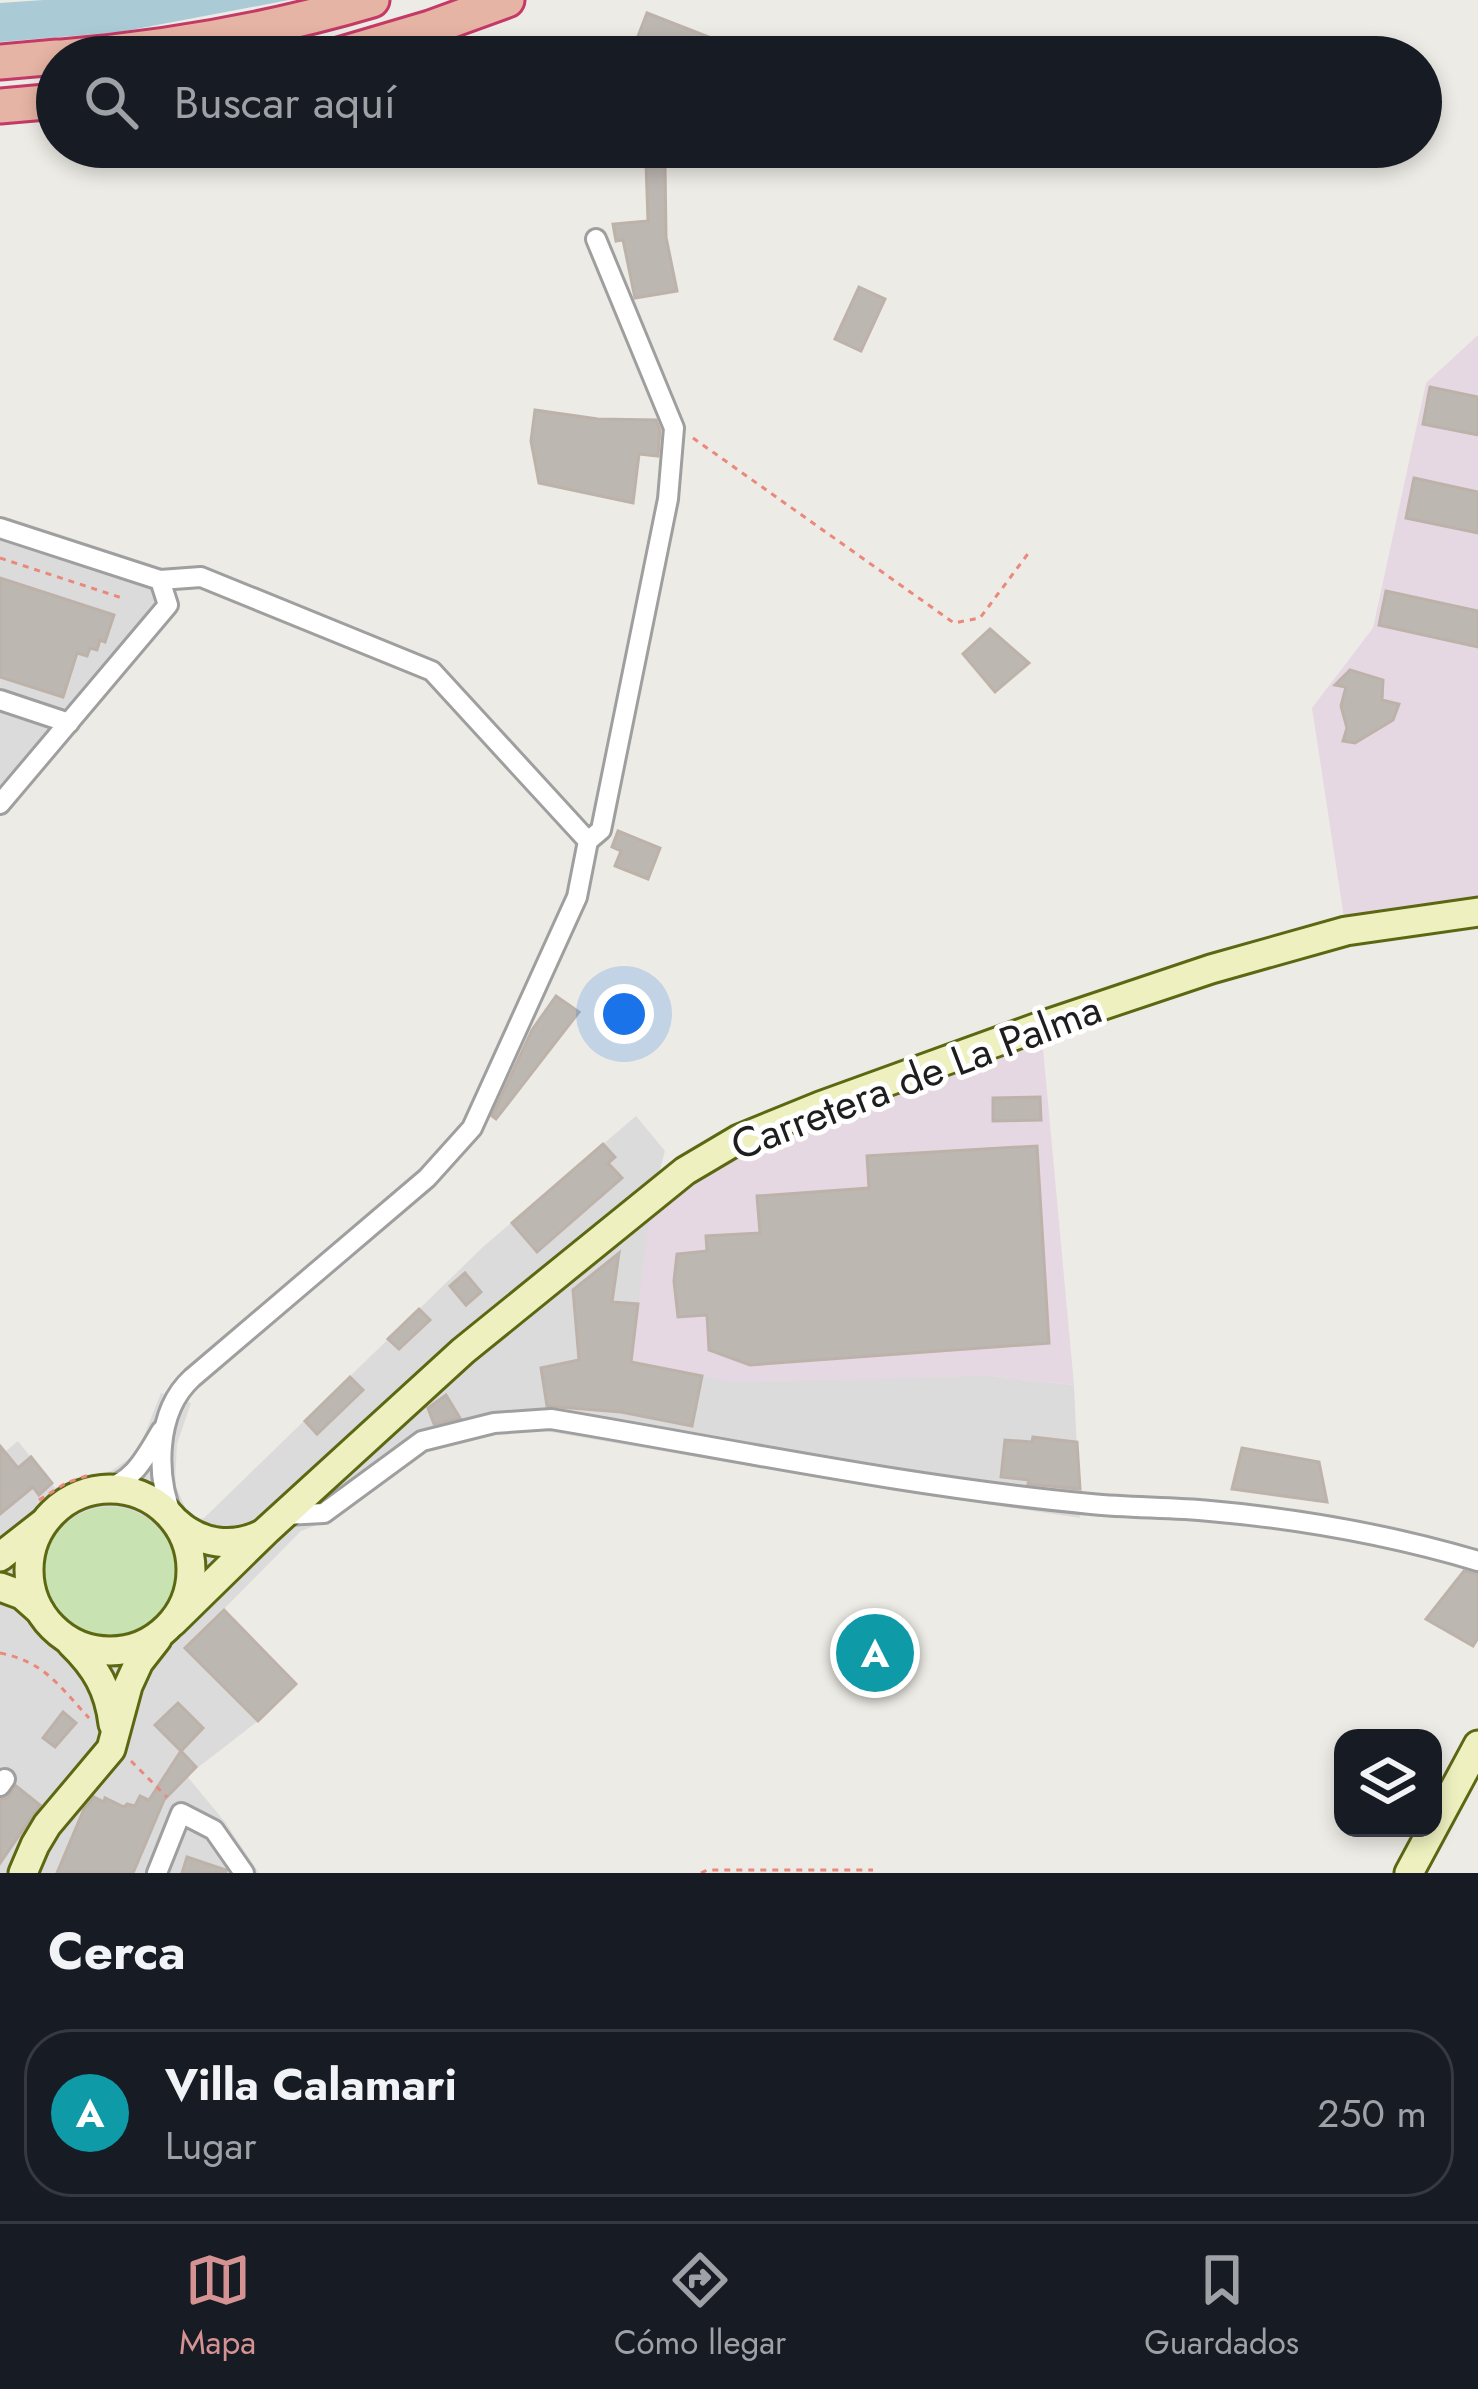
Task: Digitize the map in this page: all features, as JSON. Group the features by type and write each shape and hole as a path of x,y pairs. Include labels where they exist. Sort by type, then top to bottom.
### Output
{"highway":[{"path":"219,36 372,0"},
{"path":"403,36 507,0"},
{"path":"0,62 36,59"},
{"path":"0,106 36,103"}],"main road":[{"name":"Carretera de La Palma","path":"166,1629 274,1523 480,1337 685,1171 740,1139 1041,1026 1211,969 1346,931 1478,912"},
{"path":"0,1557 38,1514 95,1482 143,1496 196,1538 209,1542 245,1541 274,1523"},
{"path":"38,1514 29,1565 40,1612"},
{"path":"23,1873 47,1825 118,1743 133,1674 189,1592 188,1546 174,1520"},
{"path":"0,1587 22,1595 88,1661 109,1698 118,1743"},
{"path":"64,1637 106,1652 140,1646 166,1629"},
{"path":"1409,1873 1478,1745"}],"street":[{"path":"174,1520 161,1477 167,1422 175,1398 427,1178 472,1128 578,897 588,841 601,830 668,499 674,428 596,239"},
{"path":"0,528 160,580 201,577 432,671 588,841"},
{"path":"0,804 168,605 160,580"},
{"path":"0,700 69,723"},
{"path":"274,1523 324,1513 422,1441 494,1423 551,1419 1091,1504 1316,1522 1478,1561"},
{"path":"95,1482 117,1485 130,1476 167,1422"},
{"path":"157,1873 181,1813 214,1831 244,1873"}],"path":[{"path":"673,440 693,438 954,623 980,618 1030,551"},
{"path":"0,558 122,598"},
{"path":"38,1514 66,1483 95,1482"},
{"path":"0,1653 23,1657 43,1668 181,1813"},
{"path":"701,1873 873,1870"}],"shaded area":[{"path":"1478,335 1478,910 1346,931 1312,708 1373,628 1426,383"},
{"path":"0,528 160,580 168,605 0,804"},
{"path":"1041,1026 1074,1385 992,1376 732,1382 631,1362 652,1198 685,1171"},
{"path":"636,1116 665,1151 652,1198 992,1376 1074,1385 1080,1518 533,1429 454,1439 406,1460 330,1520 301,1531 224,1609 296,1684 258,1721 187,1776 259,1873 0,1873 0,1456 18,1441 55,1488 111,1471 140,1446 161,1393 191,1403 177,1444 175,1484 185,1507 198,1519 204,1518 484,1246"}],"green space":[{"path":"110,1507 135,1512 157,1526 171,1548 176,1573 171,1598 157,1620 135,1634 110,1639 85,1634 63,1620 49,1598 44,1573 49,1548 63,1526 85,1512"}],"water":[{"path":"289,0 120,32 0,42 0,3"}],"building":[{"path":"647,13 706,36 638,36"},
{"path":"646,168 665,168 666,237 677,291 635,298 623,240 616,241 613,224 648,221"},
{"path":"859,287 885,299 861,351 835,339"},
{"path":"1430,387 1478,397 1478,435 1423,424"},
{"path":"535,410 598,419 656,420 658,456 639,454 633,503 539,483 531,441"},
{"path":"1414,478 1478,492 1478,533 1406,518"},
{"path":"0,578 114,615 105,642 100,640 97,650 90,648 87,656 77,653 63,697 0,677"},
{"path":"1386,591 1478,611 1478,647 1379,625"},
{"path":"990,629 1029,663 995,692 963,654"},
{"path":"1350,670 1383,680 1382,700 1399,704 1393,720 1355,743 1343,741 1347,728 1341,706 1346,687 1335,685"},
{"path":"618,831 660,848 648,879 615,866 621,851 612,847"},
{"path":"556,996 579,1012 496,1119 492,1116 532,1030"},
{"path":"1040,1097 1041,1120 993,1121 993,1098"},
{"path":"603,1144 615,1157 608,1163 622,1178 537,1252 512,1223"},
{"path":"1037,1146 1049,1343 750,1365 709,1350 707,1315 678,1317 677,1254 707,1251 706,1236 760,1233 757,1196 869,1188 867,1156"},
{"path":"619,1253 612,1302 638,1304 631,1362 702,1376 692,1426 621,1412 547,1406 541,1368 579,1360 573,1290"},
{"path":"465,1273 481,1292 466,1305 450,1286"},
{"path":"419,1309 430,1320 399,1349 388,1339"},
{"path":"350,1377 363,1390 317,1434 305,1421"},
{"path":"446,1395 460,1418 434,1424 428,1408"},
{"path":"1033,1437 1077,1442 1080,1489 1001,1477 1005,1440 1032,1442"},
{"path":"0,1446 18,1468 31,1457 52,1483 39,1495 33,1487 0,1514"},
{"path":"1242,1448 1319,1462 1327,1502 1232,1489"},
{"path":"1464,1571 1478,1574 1478,1638 1473,1646 1426,1619"},
{"path":"224,1610 296,1684 258,1721 185,1648"},
{"path":"870,1613 903,1636 900,1640 905,1644 890,1666 884,1662 868,1685 841,1666"},
{"path":"178,1703 203,1728 181,1751 155,1725"},
{"path":"63,1712 76,1723 55,1747 43,1738"},
{"path":"181,1751 196,1767 164,1800 133,1873 57,1873 84,1809 94,1797 124,1807 135,1806 140,1796 149,1800"},
{"path":"16,1786 40,1805 0,1863 0,1799 7,1798"},
{"path":"187,1857 226,1870 226,1873 182,1873"}],"place":[{"name":"Villa Calamari","path":"875,1653"}]}
